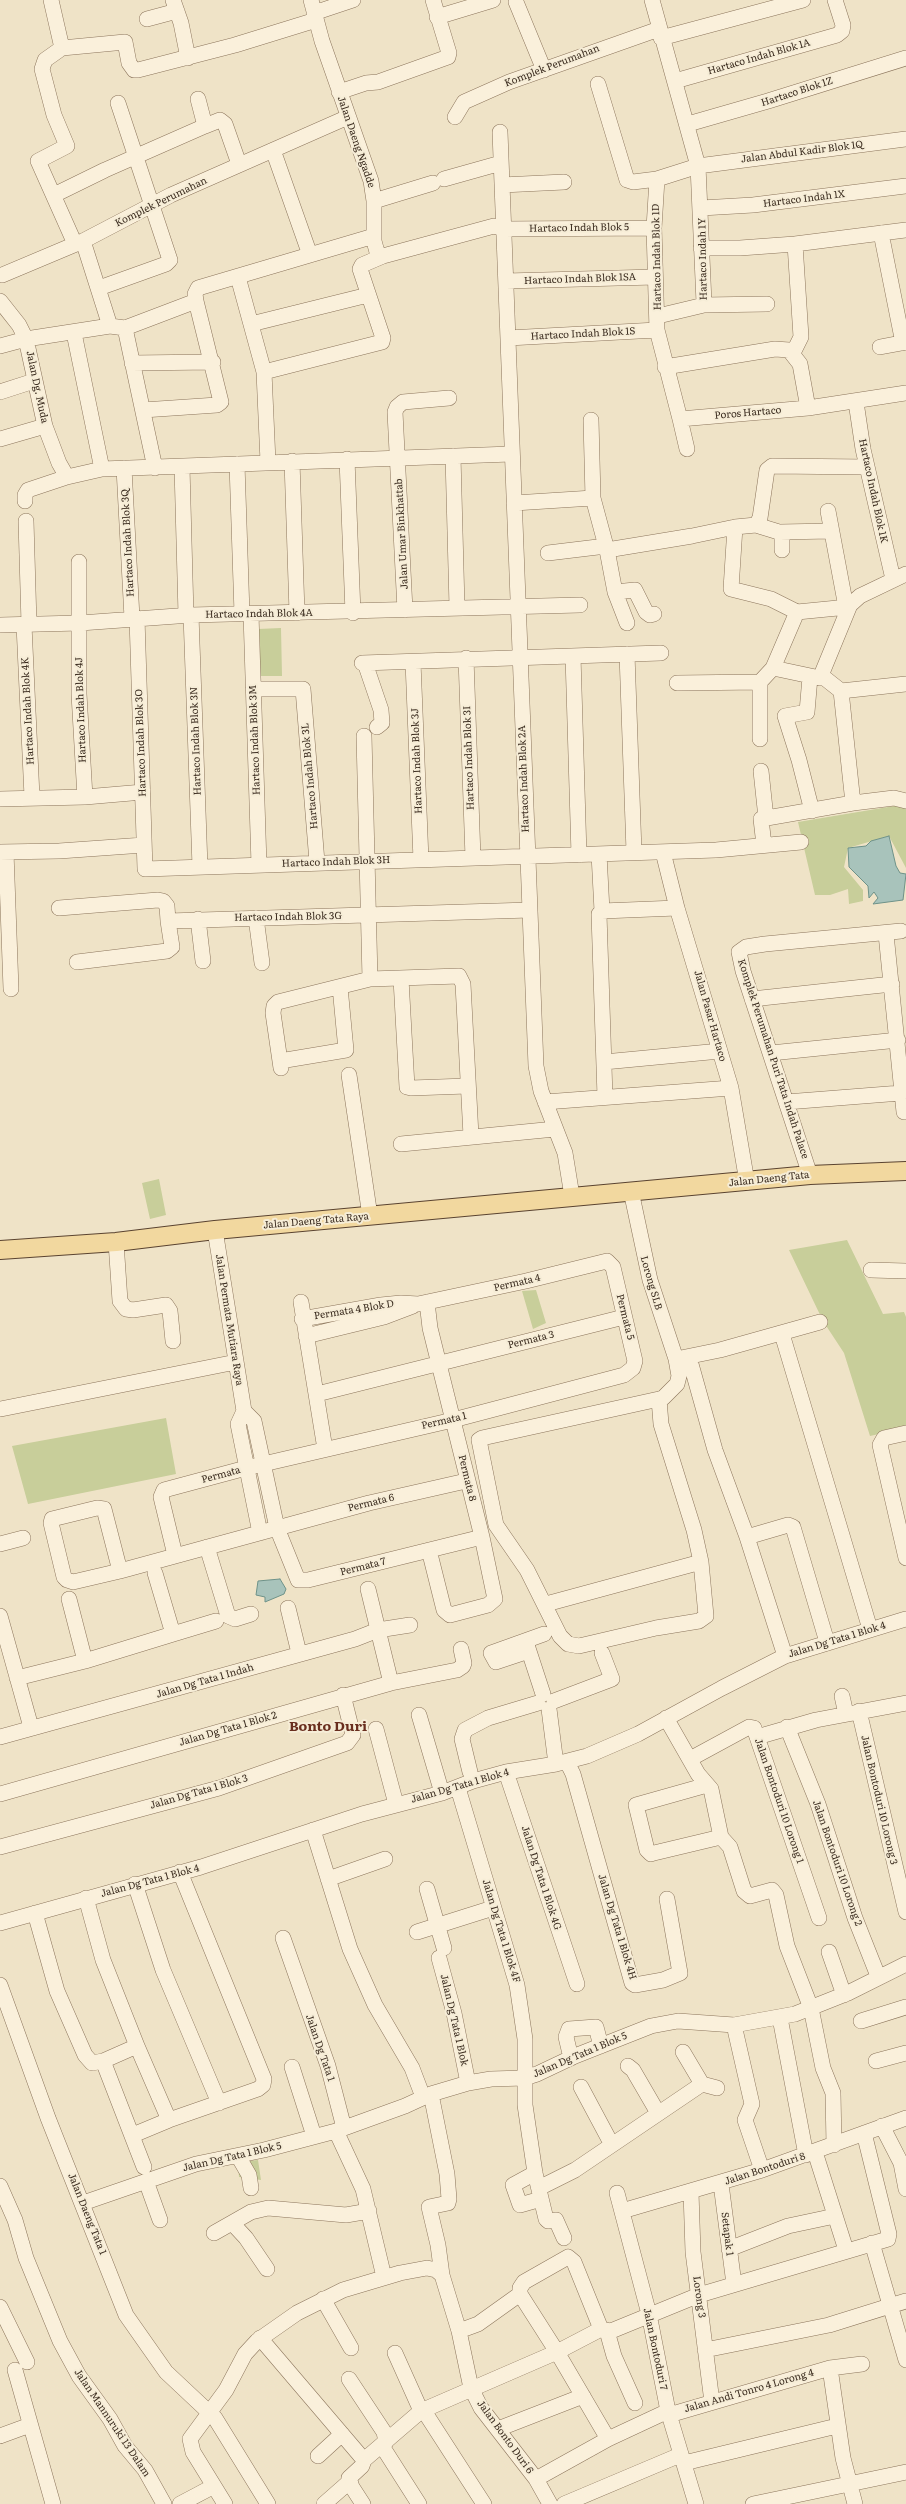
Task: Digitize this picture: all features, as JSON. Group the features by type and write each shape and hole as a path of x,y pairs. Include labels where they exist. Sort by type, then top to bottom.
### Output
{"main road":[{"name":"Jalan Daeng Tata","path":"631,1191 746,1182 810,1175 906,1171"},
{"name":"Jalan Daeng Tata Raya","path":"0,1250 116,1242 214,1230 631,1191"}],"street":[{"path":"51,0 62,48"},
{"path":"155,468 132,363 118,327 79,243 38,161 67,146 54,115 42,69 45,60 62,48 125,42 128,63 134,70 188,58 314,11 353,0"},
{"path":"339,92 366,83 378,82 448,57 449,53 433,0"},
{"path":"437,17 493,0"},
{"name":"Hartaco Indah 1Y","path":"652,0 660,34 688,124 698,166 704,305 657,323"},
{"path":"660,34 781,3 803,0"},
{"name":"Hartaco Indah Blok 1A","path":"675,81 831,36 842,31 843,25 835,0"},
{"path":"519,1 544,70"},
{"path":"148,19 175,6 188,58"},
{"name":"Jalan Daeng Ngadde","path":"314,11 339,92 371,181 374,201 374,236 377,252 383,256"},
{"name":"Komplek Perumahan","path":"455,117 464,102 509,82 604,46 660,34"},
{"name":"Hartaco Blok 1Z","path":"688,124 768,102 906,58"},
{"path":"598,84 627,180 633,182 657,179 698,166"},
{"path":"198,99 205,126"},
{"path":"99,288 166,264 169,261 153,204 118,103"},
{"name":"Komplek Perumahan","path":"2,275 79,243 153,204 239,164 348,118"},
{"path":"54,195 136,155 217,121 223,122 239,164"},
{"path":"374,201 438,181 501,158 500,132"},
{"name":"Jalan Abdul Kadir Blok 1Q","path":"698,166 906,139"},
{"path":"273,150 310,255"},
{"name":"Hartaco Indah Blok 2A","path":"501,158 511,454 536,1066 545,1102 568,1164 572,1196"},
{"name":"Hartaco Indah Blok 1D","path":"657,179 654,228 657,323"},
{"path":"502,185 564,182"},
{"name":"Hartaco Indah 1X","path":"701,208 753,205 906,186"},
{"path":"264,372 382,342 383,338 360,268 383,256 494,226 503,229"},
{"name":"Hartaco Indah Blok 5","path":"503,229 654,228"},
{"path":"701,248 740,248 795,244 906,230"},
{"path":"880,347 905,342 881,233"},
{"path":"143,410 217,405 221,402 196,301 195,294 200,287 374,236"},
{"path":"793,353 801,337 795,244"},
{"path":"238,276 264,372 268,462"},
{"name":"Hartaco Indah Blok 1SA","path":"506,281 655,277"},
{"path":"252,324 368,295"},
{"name":"Jalan Dg. Muda","path":"0,301 19,325 26,339 45,426 67,477"},
{"path":"0,346 26,339 118,327 196,301"},
{"path":"704,305 767,304"},
{"path":"657,323 665,367 687,449"},
{"name":"Hartaco Indah Blok 1S","path":"508,338 657,323"},
{"path":"74,333 102,469"},
{"path":"665,367 775,349 789,350 793,353 800,364 808,408"},
{"path":"132,363 212,362"},
{"path":"0,392 34,381"},
{"name":"Poros Hartaco","path":"680,419 808,408 856,402 906,393"},
{"name":"Jalan Umar Binkhattab","path":"405,610 399,457 396,428 397,407 403,402 450,398"},
{"name":"Hartaco Indah Blok 1K","path":"847,607 860,596 900,577 867,467 856,402"},
{"path":"591,420 593,498 606,548 615,592 627,623"},
{"path":"0,439 45,426"},
{"path":"25,501 25,495 28,490 67,477 102,469 182,467 347,458 511,454"},
{"path":"453,456 457,607"},
{"path":"347,458 353,612"},
{"path":"292,461 297,613"},
{"name":"Hartaco Indah Blok 3M","path":"237,464 252,689 259,865"},
{"name":"Hartaco Indah Blok 3N","path":"182,467 200,867"},
{"path":"756,525 760,518 769,467 867,467"},
{"name":"Hartaco Indah Blok 3Q","path":"124,468 135,618"},
{"path":"514,503 593,498"},
{"path":"812,811 800,765 784,716 807,712 816,677 847,607 828,511"},
{"name":"Hartaco Indah Blok 4K","path":"26,521 26,625 32,797"},
{"path":"548,553 606,548 692,536 735,527 756,525 780,532 831,530"},
{"path":"735,527 731,589 770,599 797,612 847,607"},
{"path":"780,532 783,536 782,550"},
{"name":"Hartaco Indah Blok 4J","path":"79,562 79,694 85,797"},
{"path":"615,592 635,590 646,612 651,615 654,614"},
{"name":"Hartaco Indah Blok 4A","path":"0,625 80,623 189,615 353,612 517,605 580,605"},
{"path":"760,739 760,682 773,668 797,612"},
{"name":"Hartaco Indah Blok 3O","path":"135,618 145,868"},
{"path":"377,727 382,723 381,710 363,663 413,662 466,658 519,658 661,653"},
{"path":"627,654 634,852"},
{"path":"574,656 579,855"},
{"name":"Hartaco Indah Blok 3I","path":"466,658 473,858"},
{"name":"Hartaco Indah Blok 3J","path":"413,662 421,860"},
{"path":"773,668 816,677 841,691 906,684"},
{"path":"677,683 760,682"},
{"name":"Hartaco Indah Blok 3L","path":"252,689 303,689 317,862"},
{"path":"841,691 853,803"},
{"path":"364,736 369,861 370,979"},
{"path":"761,771 766,818"},
{"path":"0,799 32,797 85,797 143,792"},
{"path":"764,845 761,819 853,803 894,798 906,801"},
{"name":"Hartaco Indah Blok 3H","path":"145,868 716,850 801,842"},
{"path":"11,989 3,852 59,851 144,845"},
{"name":"Jalan Pasar Hartaco","path":"665,852 677,908 731,1088 746,1182"},
{"path":"599,854 602,911"},
{"path":"59,908 158,900 163,901 167,906 172,947 167,951 77,962"},
{"path":"605,1097 598,915 602,911 677,908"},
{"name":"Hartaco Indah Blok 3G","path":"168,922 198,919 370,916 530,910"},
{"path":"256,918 262,963"},
{"path":"198,919 203,961"},
{"path":"901,931 886,934 898,1040 901,1093 904,1112"},
{"name":"Komplek Perumahan Puri Tata Indah Palace","path":"810,1175 752,999 739,958 739,952 746,947 886,934"},
{"path":"340,987 346,1050 280,1064 273,1013 274,1006 278,1002 370,979 456,976 461,978 471,1136"},
{"path":"401,979 406,1087 467,1086"},
{"path":"752,999 892,984"},
{"path":"771,1053 898,1040"},
{"path":"604,1062 720,1051"},
{"path":"349,1075 370,1216"},
{"path":"545,1102 731,1088"},
{"path":"786,1102 901,1093"},
{"path":"401,1144 555,1129"},
{"name":"Lorong SLB","path":"631,1191 645,1261 682,1358"},
{"name":"Jalan Permata Mutiara Raya","path":"214,1230 244,1411 238,1424 260,1533"},
{"path":"116,1242 120,1301 126,1309 133,1310 166,1305 170,1311 173,1340"},
{"name":"Permata 4","path":"425,1303 526,1281 604,1261"},
{"name":"Permata 5","path":"604,1261 609,1262 613,1267 635,1360 633,1368 624,1375"},
{"path":"871,1270 906,1271"},
{"path":"301,1302 302,1319 317,1394 325,1449"},
{"path":"306,1336 384,1317 425,1303 453,1420"},
{"name":"Permata 4 Blok D","path":"302,1319 381,1305 425,1303"},
{"name":"Permata 3","path":"439,1363 624,1317"},
{"path":"682,1358 782,1334 820,1322"},
{"path":"782,1334 870,1629"},
{"path":"659,1399 661,1424 694,1530 701,1562 706,1616 699,1621 573,1645 560,1636 546,1604 522,1561 496,1525 478,1440 659,1399 671,1393 677,1384 680,1376 682,1358"},
{"path":"682,1358 747,1537 785,1656"},
{"path":"1,1409 236,1362"},
{"path":"317,1394 439,1363"},
{"name":"Permata 1","path":"262,1464 453,1420 624,1375"},
{"name":"Jalan Permata Mutiara Raya","path":"244,1411 254,1421 262,1464"},
{"name":"Permata 8","path":"429,1550 444,1610 450,1615 488,1605 495,1600 496,1594 466,1481 453,1420"},
{"path":"906,1433 884,1438 880,1445 906,1558"},
{"path":"120,1571 104,1509 97,1508 52,1519 51,1523 67,1580 73,1582 120,1571 277,1528 262,1464"},
{"name":"Permata","path":"175,1555 162,1493 164,1490 262,1464"},
{"name":"Permata 6","path":"277,1528 370,1503 466,1481"},
{"path":"747,1537 788,1525 793,1527 827,1642"},
{"name":"Permata 7","path":"277,1528 295,1577 302,1582 482,1537"},
{"path":"0,1544 23,1538"},
{"path":"207,1548 228,1616 235,1620 251,1614"},
{"path":"546,1604 701,1562"},
{"path":"155,1573 173,1634"},
{"path":"537,1588 570,1598"},
{"path":"368,1589 391,1682"},
{"path":"69,1599 85,1661"},
{"path":"288,1608 299,1653"},
{"path":"0,1616 31,1727"},
{"name":"Jalan Dg Tata 1 Blok 4","path":"0,1923 180,1872 396,1804 442,1793 506,1772 567,1765 610,1748 785,1656 906,1619"},
{"path":"17,1678 85,1661 216,1621"},
{"name":"Jalan Dg Tata 1 Indah","path":"0,1737 31,1727 112,1707 299,1653 355,1639 378,1630 410,1625"},
{"path":"544,1634 527,1646 567,1765"},
{"name":"Jalan Dg Tata 1 Blok 2","path":"0,1794 391,1682 457,1670 463,1666 464,1663 461,1649"},
{"path":"470,1772 462,1739 465,1730 488,1718 546,1702 612,1679 602,1653"},
{"name":"Jalan Dg Tata 1 Blok 3","path":"0,1847 219,1788 347,1743 353,1735 344,1696"},
{"name":"Jalan Bontoduri 10 Lorong 3","path":"842,1696 852,1712 906,1912"},
{"path":"757,1737 787,1727 852,1712 906,1703"},
{"path":"420,1715 442,1793"},
{"path":"666,1718 690,1759 714,1795 721,1837 730,1847 746,1894 750,1896 772,1890 776,1895 787,1946 811,2008 823,2068 833,2093 834,2145"},
{"name":"Jalan Bontoduri 10 Lorong 1","path":"690,1759 749,1727 754,1728 819,1918"},
{"name":"Jalan Bontoduri 10 Lorong 2","path":"787,1727 818,1804 855,1918 878,1976"},
{"path":"376,1730 396,1804"},
{"name":"Jalan Dg Tata 1 Blok 4H","path":"567,1765 632,1983 635,1985 663,1980 680,1973 667,1899"},
{"name":"Jalan Dg Tata 1 Blok 4G","path":"506,1772 577,1984"},
{"path":"707,1786 635,1801 647,1850 651,1854 721,1837"},
{"name":"Jalan Dg Tata 1 Blok 4F","path":"458,1788 493,1908 513,1969 520,2000 526,2051 526,2069 524,2078 526,2119 535,2173 547,2220 556,2220 564,2238"},
{"path":"313,1830 350,1949 375,2005 427,2096"},
{"path":"328,1880 385,1859"},
{"path":"133,2135 169,2120 258,2089 263,2085 264,2079 180,1872"},
{"path":"135,1884 163,1970 219,2103"},
{"name":"Jalan Dg Tata 1 Blok","path":"427,1889 437,1926 441,1953 468,2083"},
{"path":"86,1898 103,1960 137,2046 169,2120"},
{"path":"417,1932 493,1908"},
{"path":"35,1913 57,1991 85,2055 92,2062 103,2061 137,2046"},
{"name":"Jalan Dg Tata 1","path":"283,1938 328,2066 340,2129 359,2178 369,2211 384,2277"},
{"path":"829,1952 844,1995"},
{"name":"Jalan Dg Tata 1 Blok 5","path":"83,2203 145,2174 238,2156 340,2129 427,2096 468,2083 490,2079 524,2078 547,2071 571,2058 646,2028 666,2023 687,2022 734,2025 780,2018 844,1995 878,1976 906,1964"},
{"name":"Jalan Daeng Tata 1","path":"0,1985 48,2118 83,2203 126,2315 135,2330 166,2372 213,2416 268,2504"},
{"path":"861,2021 906,2007"},
{"path":"780,2018 810,2154 835,2216 846,2250"},
{"path":"734,2025 752,2104 745,2120 762,2170"},
{"path":"571,2058 566,2037 569,2029 596,2027 601,2046"},
{"path":"683,2052 702,2084 717,2088"},
{"path":"876,2061 906,2053"},
{"path":"103,2061 133,2135 160,2220"},
{"path":"628,2066 633,2070 658,2113"},
{"path":"292,2067 314,2136"},
{"path":"535,2173 513,2185 520,2205 540,2194 564,2176 702,2084"},
{"path":"581,2087 612,2145"},
{"name":"Jalan Bonto Duri 6","path":"427,2096 447,2174 449,2199 448,2203 426,2211 438,2245 442,2275 459,2331 471,2388 481,2408 536,2479 550,2504"},
{"name":"Jalan Bontoduri 8","path":"622,2211 721,2184 810,2154 906,2118"},
{"path":"882,2126 901,2163 906,2189"},
{"path":"324,2504 350,2484 364,2460 422,2411 604,2330 699,2295 846,2250 888,2239 889,2234 864,2133"},
{"path":"238,2156 249,2176 251,2188"},
{"name":"Setapak 1","path":"721,2184 734,2284"},
{"name":"Jalan Mannuruki 13 Dalam","path":"0,2186 16,2220 26,2258 60,2341 79,2376 110,2419 125,2446 145,2470 164,2504"},
{"name":"Lorong 3","path":"691,2192 693,2252 712,2402"},
{"name":"Jalan Bontoduri 7","path":"617,2193 649,2314 669,2413 682,2459 691,2502"},
{"path":"214,2233 233,2224 251,2212 268,2208 346,2215 369,2211"},
{"path":"729,2249 788,2226 835,2216"},
{"path":"233,2224 246,2238 267,2268"},
{"path":"872,2243 889,2306 906,2360"},
{"path":"608,2439 557,2352 520,2294 520,2288 524,2282 565,2258 571,2259 604,2330 635,2403"},
{"path":"225,2504 190,2445 190,2439 213,2416 234,2377 244,2354 260,2338 281,2322 343,2290 384,2277 427,2268 436,2270 442,2275"},
{"path":"459,2331 478,2324 520,2294"},
{"path":"323,2299 351,2348"},
{"path":"705,2350 829,2325 906,2301"},
{"path":"0,2307 21,2366 30,2425 53,2504"},
{"path":"260,2338 364,2460"},
{"path":"396,2353 422,2411 484,2504"},
{"name":"Jalan Andi Tonro 4 Lorong 4","path":"536,2479 608,2439 669,2413 862,2364"},
{"path":"830,2372 837,2426 855,2504"},
{"path":"349,2379 386,2435 384,2444 418,2504"},
{"path":"498,2429 583,2396"},
{"path":"0,2436 30,2425"},
{"path":"564,2504 682,2459 837,2426"},
{"path":"318,2456 342,2434"},
{"path":"753,2504 850,2485 906,2472"},
{"path":"350,2484 363,2504"},
{"path":"180,2504 214,2486"}],"green space":[{"path":"281,628 282,676 259,676 258,629"},
{"path":"906,804 906,868 889,836 848,848 844,867 863,890 863,901 849,904 848,889 830,895 815,895 798,822"},
{"path":"159,1179 166,1215 150,1219 142,1183"},
{"path":"847,1240 883,1314 904,1312 906,1317 906,1428 870,1436 844,1353 823,1321 789,1250"},
{"path":"536,1290 546,1323 533,1329 522,1291"},
{"path":"166,1418 176,1474 28,1504 12,1446"},
{"path":"258,2160 261,2180 239,2177 238,2162"}],"water":[{"path":"889,836 896,866 900,873 906,874 903,900 873,904 878,898 874,892 869,898 868,886 849,867 848,848 866,846 871,841"},
{"path":"280,1579 286,1589 284,1594 265,1602 265,1597 256,1595 258,1581"}],"district":[{"name":"Bonto Duri","path":"328,1727"}]}
